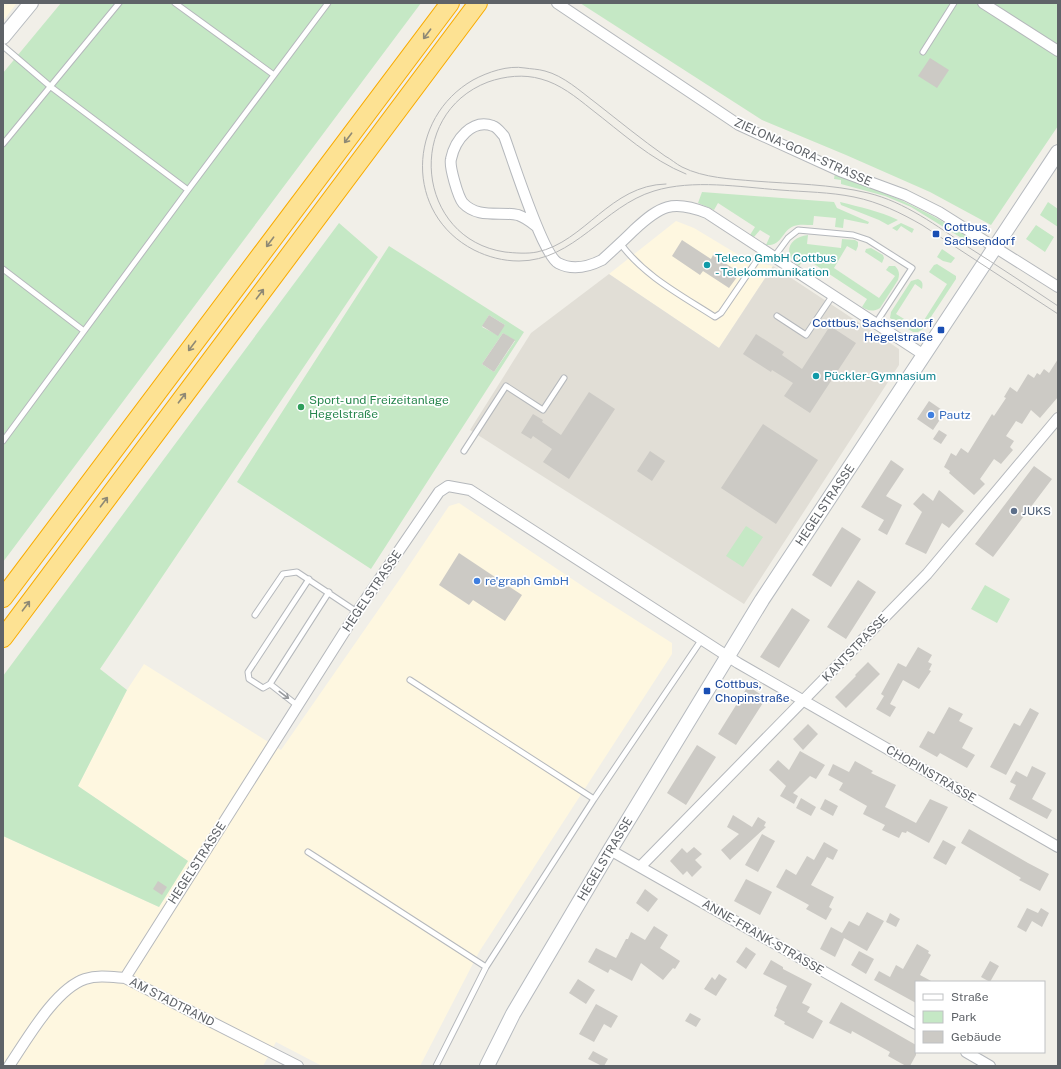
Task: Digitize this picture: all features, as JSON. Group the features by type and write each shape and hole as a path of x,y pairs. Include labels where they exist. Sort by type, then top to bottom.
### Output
{"highway":[{"path":"3,598 450,3"},
{"path":"3,638 478,3"}],"street":[{"path":"3,37 31,3"},
{"name":"ZIELONA-GORA-STRASSE","path":"557,3 740,125 840,171 905,195 939,212 1058,287"},
{"path":"983,3 1058,51"},
{"path":"536,226 520,215 504,213 489,215 475,211 463,203 457,191 450,160 458,142 467,130 479,124 494,126 504,136 536,226 551,255 557,262 571,267 580,268 592,265 602,260 651,214 662,208 677,206 693,207 707,213 924,355"},
{"name":"HEGELSTRASSE","path":"487,1066 513,1014 610,850 762,600 1058,152"},
{"name":"KANTSTRASSE","path":"640,867 927,574 1058,418"},
{"name":"HEGELSTRASSE","path":"124,978 357,612 439,492 448,486 470,490 728,656 803,701"},
{"name":"CHOPINSTRASSE","path":"803,701 1058,847"},
{"name":"ANNE-FRANK-STRASSE","path":"610,850 915,1023"},
{"name":"AM STADTRAND","path":"9,1066 34,1028 67,990 84,979 101,976 124,978 296,1066"},
{"path":"967,1053 985,1065"}],"lane":[{"path":"3,144 119,3"},
{"path":"175,3 274,75"},
{"path":"3,441 328,3"},
{"path":"923,52 954,3"},
{"path":"3,46 51,87 188,190"},
{"path":"774,257 788,238 798,230 853,235 868,240 912,268 876,323"},
{"path":"620,243 629,254 654,278 715,317 721,313 764,250"},
{"path":"3,269 84,331"},
{"path":"777,316 806,335 833,295"},
{"path":"464,451 506,386 543,410 564,378"},
{"path":"255,615 283,574 297,572 357,612"},
{"path":"309,579 248,672 249,679 263,688 270,684 329,592"},
{"path":"436,1066 486,967 594,799 702,639"},
{"path":"410,680 594,799"},
{"path":"270,684 298,706"},
{"path":"308,852 486,967"}],"shaded area":[{"path":"3,3 17,3 3,21"},
{"path":"676,221 694,228 747,260 773,266 719,348 609,274"},
{"path":"773,266 899,349 899,365 744,604 470,430 531,333 609,274 719,348"},
{"path":"459,503 587,589 672,643 672,654 479,952 420,1066 322,1066 276,1042 263,1066 3,1066 3,836 159,907 188,861 78,786 127,690 144,664 281,750 449,506"}],"green space":[{"path":"61,3 421,3 3,562 3,73"},
{"path":"580,3 1058,3 1058,126 991,225 930,192 762,120"},
{"path":"835,173 903,201 971,238 968,242 911,207 885,196 841,184 841,180 834,179"},
{"path":"702,192 834,202 837,208 869,222 868,224 844,219 843,228 835,227 836,218 814,216 813,225 794,226 787,231 779,241 772,245 766,245 770,236 760,230 754,237 750,235 755,227 718,203 714,210 698,203"},
{"path":"840,202 877,212 898,220 888,225 841,205"},
{"path":"1048,202 1058,209 1058,227 1040,215"},
{"path":"339,223 378,257 100,669 127,690 78,786 188,861 159,907 3,836 3,676"},
{"path":"901,223 914,229 912,233 901,226 897,231 892,228"},
{"path":"1036,225 1054,237 1045,252 1026,239"},
{"path":"808,235 807,244 841,248 842,239 855,240 858,242 856,251 847,246 834,268 879,298 895,276 886,270 889,266 895,266 899,272 898,280 880,308 871,310 862,307 867,299 805,258 799,266 794,262 790,257 789,252 792,243 801,236"},
{"path":"389,246 524,332 371,569 237,482","holes":["489,315 505,325 496,334 482,327","503,333 515,341 494,372 482,364"]},
{"path":"871,248 883,255 884,258 882,263 865,252 866,249"},
{"path":"942,249 955,258 951,263 943,261 937,257"},
{"path":"937,264 956,276 956,279 923,329 918,332 913,332 890,318 891,312 911,281 918,279 920,280 922,283 922,289 915,284 896,314 919,328 947,284 929,272 934,265"},
{"path":"746,526 763,537 743,567 726,556"},
{"path":"985,585 1010,599 997,623 971,609"}],"building":[{"path":"930,58 949,70 937,88 918,76"},
{"name":"Teleco GmbH Cottbus - Telekommunikation","path":"682,240 711,259 713,255 740,273 729,288 703,271 700,275 672,256"},
{"path":"489,315 505,325 498,336 482,326"},
{"name":"Pückler-Gymnasium","path":"830,326 856,343 810,413 784,396 793,383 772,370 771,372 743,354 756,334 784,352 782,355 802,369"},
{"path":"503,333 515,340 494,372 482,364"},
{"path":"1058,359 1058,397 1040,418 1031,410 1022,424 1016,421 1006,436 1014,441 1010,447 1013,450 1001,464 994,459 980,479 985,484 974,495 944,467 951,453 956,456 961,448 968,453 992,414 994,416 1006,398 1004,397 1010,387 1017,392 1028,374 1034,378 1037,373 1040,375 1044,369 1049,373"},
{"path":"589,392 615,409 569,479 543,462 552,449 533,436 531,439 521,433 533,414 561,435"},
{"name":"Pautz","path":"929,401 945,412 933,430 917,419"},
{"path":"763,424 818,460 776,524 721,488"},
{"path":"939,430 947,435 941,444 933,439"},
{"path":"650,451 665,461 652,481 637,471"},
{"path":"891,460 904,469 886,496 902,505 887,535 878,530 884,520 861,507"},
{"name":"JUKS","path":"1034,466 1052,479 993,557 975,544"},
{"path":"939,490 964,511 949,528 942,523 926,554 905,544 922,512 913,504 923,493 933,501"},
{"path":"842,527 861,539 831,587 812,575"},
{"path":"459,553 522,595 505,621 473,600 469,605 439,585"},
{"path":"858,580 876,592 846,639 827,627"},
{"path":"792,608 810,620 779,668 760,657"},
{"path":"918,647 932,655 928,662 932,664 929,670 931,671 919,689 903,680 890,704 896,707 890,717 876,709 884,696 881,694 898,663 906,667"},
{"path":"868,662 880,674 846,708 835,697"},
{"path":"748,686 766,698 736,745 718,734"},
{"path":"949,707 963,714 959,721 973,728 962,748 975,755 967,768 940,753 937,757 919,747 928,731 934,734"},
{"path":"1030,708 1039,713 1006,775 990,767 1014,723 1020,726"},
{"path":"808,724 818,734 803,750 793,739"},
{"path":"697,745 716,757 686,805 667,793"},
{"path":"800,751 825,765 816,779 810,776 793,793 798,796 794,804 780,796 786,786 769,770 778,760 789,770"},
{"path":"855,761 873,771 871,773 896,785 885,807 916,823 930,799 948,807 929,843 907,831 906,833 902,832 899,838 882,830 885,825 863,814 867,806 839,790 843,783 828,775 833,764 849,772"},
{"path":"1032,766 1046,773 1032,799 1052,810 1047,819 1009,799 1016,785 1010,782 1016,771 1027,777"},
{"path":"801,798 816,807 811,816 796,808"},
{"path":"825,799 838,806 833,816 820,809"},
{"path":"733,815 752,827 758,817 766,822 764,826 766,827 730,860 721,850 739,834 727,827"},
{"path":"969,829 1049,874 1040,891 1019,880 1021,878 961,843"},
{"path":"762,834 775,841 758,872 745,865"},
{"path":"943,840 956,847 946,865 933,858"},
{"path":"824,842 838,850 833,860 827,857 811,885 834,897 829,907 832,909 826,920 806,909 809,905 776,887 786,869 796,875 807,856 814,860"},
{"path":"694,847 702,854 695,860 702,867 692,877 687,871 683,875 670,861 682,848 687,853"},
{"path":"746,879 772,892 760,915 734,901"},
{"path":"158,881 167,887 162,895 153,889"},
{"path":"645,889 658,899 648,912 636,903"},
{"path":"1027,908 1038,913 1041,908 1049,913 1042,927 1032,921 1026,932 1017,927"},
{"path":"867,912 884,921 867,951 844,938 835,957 820,949 831,927 842,933 849,921 859,926"},
{"path":"890,913 900,919 896,927 886,922"},
{"path":"654,926 668,935 660,948 680,961 675,969 673,968 663,980 641,963 632,981 610,969 608,973 588,962 596,948 616,958 631,932 645,940"},
{"path":"917,944 929,951 928,953 931,955 920,975 931,981 915,981 915,1002 874,980 879,971 890,977 896,965 903,969"},
{"path":"746,947 756,954 746,969 736,962"},
{"path":"859,951 874,959 866,974 851,965"},
{"path":"771,960 783,967 783,969 812,984 802,1003 810,1007 807,1012 823,1021 813,1039 784,1024 785,1022 774,1016 777,1009 776,1008 787,986 763,974"},
{"path":"990,961 999,966 991,981 981,977"},
{"path":"719,974 727,979 716,996 704,989 712,977 715,980"},
{"path":"578,979 595,990 586,1004 569,993"},
{"path":"841,1002 915,1044 916,1055 910,1066 906,1066 888,1056 890,1052 852,1031 851,1034 829,1023"},
{"path":"596,1004 618,1016 611,1028 604,1024 594,1042 579,1034"},
{"path":"690,1013 701,1019 696,1027 685,1021"},
{"path":"593,1051 608,1059 604,1066 588,1059"}],"tram line":[{"path":"1058,306 932,223 895,202 882,197 854,190 826,186 754,181 718,177 690,171 647,143 572,84 559,76 545,71 512,67 485,74 473,80 451,97 435,118 426,141 422,166 426,190 435,214 451,234 474,250 485,255 519,261 539,259 573,243 636,198 669,187 685,185 717,185 827,193 863,199 890,208 906,216 1058,314"},
{"path":"666,184 646,187 629,194 613,203 570,237 554,246 533,253 505,252 475,242 453,224 438,201 432,174 433,146 443,120 461,98 488,82 501,78 521,76 535,77 548,81 568,91 648,153 686,174"}],"place":[{"name":"Cottbus, Sachsendorf","path":"936,234"},
{"name":"Teleco GmbH Cottbus - Telekommunikation","path":"707,265"},
{"name":"Cottbus, Sachsendorf Hegelstraße","path":"941,330"},
{"name":"Pückler-Gymnasium","path":"816,376"},
{"name":"Sport- und Freizeitanlage Hegelstraße","path":"301,407"},
{"name":"Pautz","path":"931,415"},
{"name":"JUKS","path":"1014,511"},
{"name":"re'graph GmbH","path":"477,581"},
{"name":"Cottbus, Chopinstraße","path":"707,691"}]}
